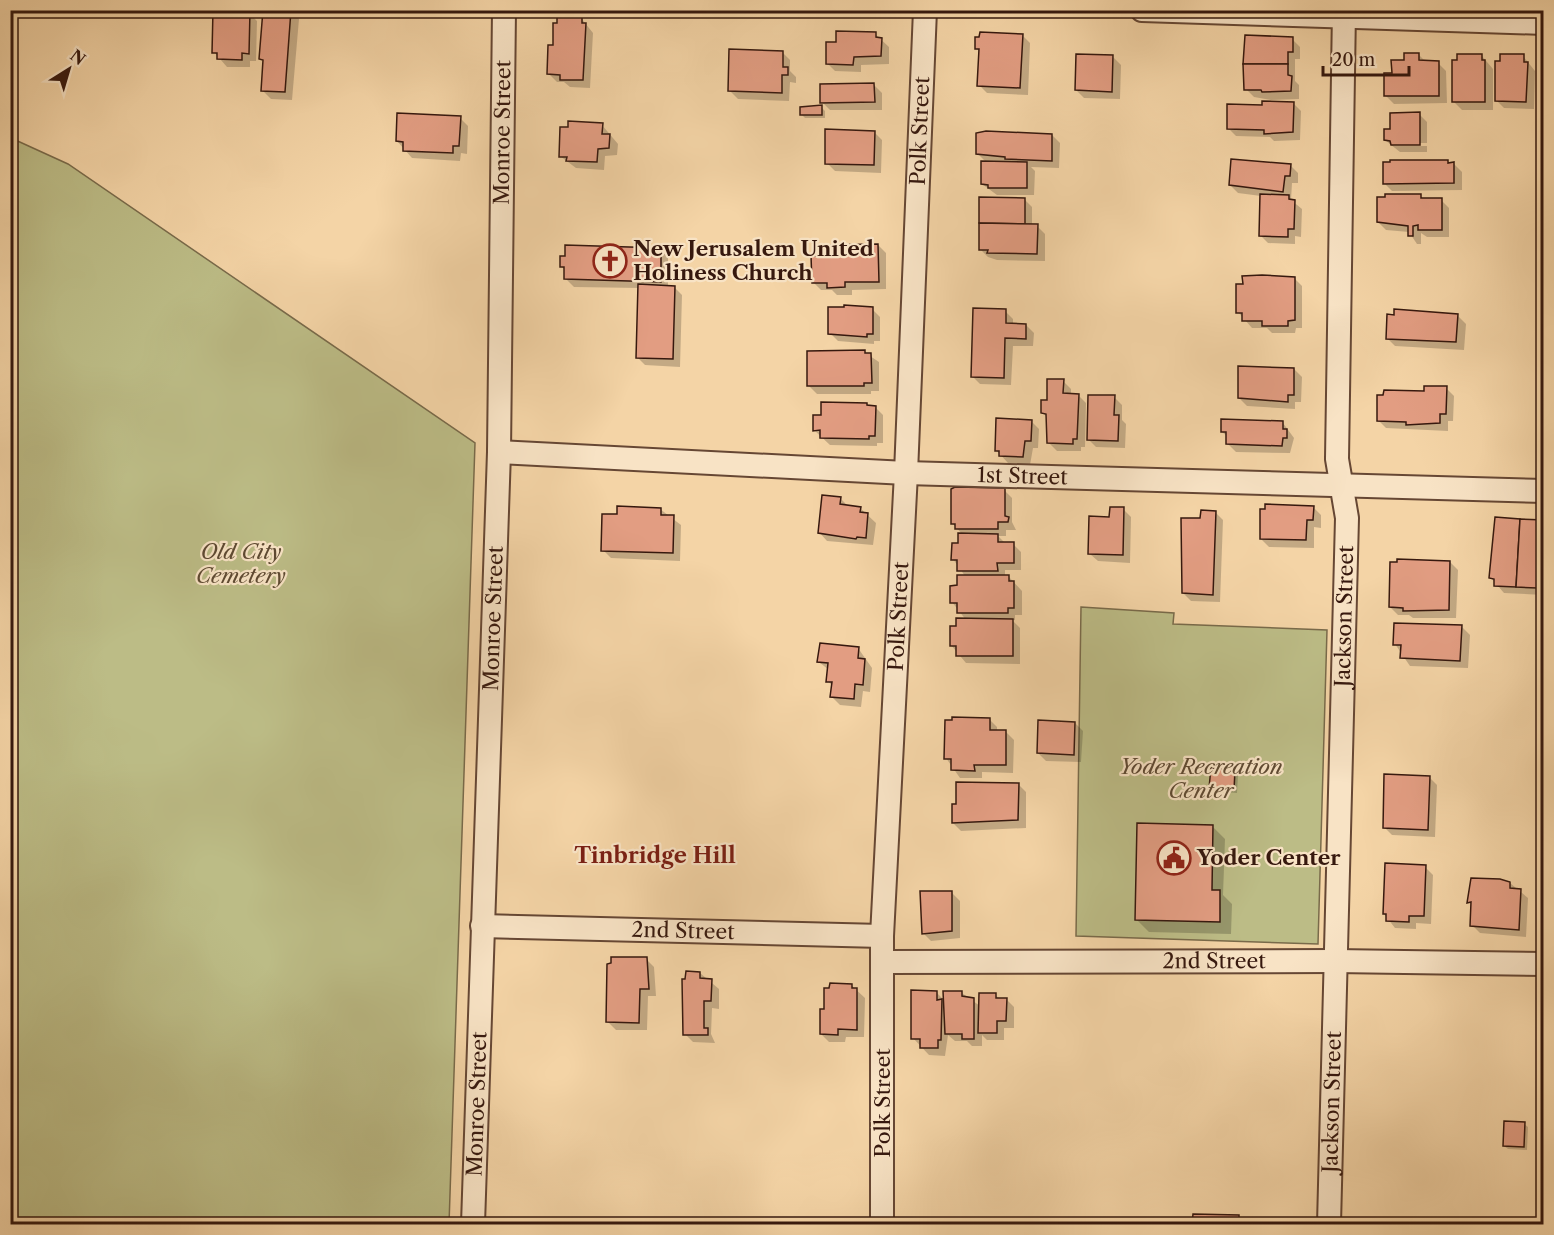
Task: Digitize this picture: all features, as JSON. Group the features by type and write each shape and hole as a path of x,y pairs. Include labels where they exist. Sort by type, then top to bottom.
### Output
{"street":[{"name":"Monroe Street","path":"473,1224 499,452 504,10"},
{"name":"Polk Street","path":"882,1224 884,962 882,936 906,472 926,10"},
{"path":"1142,10 1344,14 1544,23"},
{"name":"Jackson Street","path":"1329,1224 1347,518 1337,451 1344,14"},
{"name":"1st Street","path":"499,452 906,472 1544,491"},
{"name":"2nd Street","path":"482,926 882,936"},
{"name":"2nd Street","path":"884,962 1335,961 1544,964"}],"green space":[{"name":"Old City Cemetery","path":"11,138 68,164 475,443 449,1224 11,1224"},
{"name":"Yoder Recreation Center","path":"1081,607 1174,613 1173,624 1327,630 1318,944 1076,936"}],"building":[{"path":"213,10 250,11 249,54 242,53 242,60 217,59 217,53 212,53"},
{"path":"263,10 291,10 285,92 261,91 263,60 259,59"},
{"path":"557,16 582,16 582,23 586,23 583,80 560,80 560,75 547,74 548,45 553,45 553,23 557,23"},
{"path":"836,31 876,32 876,37 882,38 881,56 854,57 853,65 826,64 826,42 836,42"},
{"path":"980,32 1023,34 1020,88 977,86 979,49 975,49 975,37 979,37"},
{"path":"1245,35 1293,37 1293,52 1288,52 1288,64 1243,64"},
{"path":"729,49 783,51 783,67 788,67 788,75 782,75 782,93 728,91"},
{"path":"1404,53 1419,53 1419,60 1439,61 1439,96 1384,96 1384,73 1392,73 1391,60 1404,60"},
{"path":"1076,54 1113,55 1112,92 1075,90"},
{"path":"1457,54 1482,54 1482,60 1485,60 1485,102 1452,102 1452,60 1457,60"},
{"path":"1500,54 1524,54 1524,62 1528,62 1526,102 1495,101 1495,61 1500,61"},
{"path":"1243,64 1288,64 1288,75 1292,76 1291,91 1244,90"},
{"path":"874,83 875,102 820,103 820,84"},
{"path":"1262,101 1294,102 1293,132 1264,134 1264,130 1227,129 1227,104 1262,105"},
{"path":"822,105 822,115 800,115 800,107"},
{"path":"1420,112 1420,145 1391,145 1390,141 1384,140 1384,129 1390,129 1390,113"},
{"path":"397,113 461,116 459,146 453,146 453,153 403,151 403,142 396,141"},
{"path":"568,121 603,123 602,134 610,134 609,148 598,149 597,162 566,161 567,157 559,157 560,127 568,127"},
{"path":"825,129 875,131 874,165 825,164"},
{"path":"986,131 1052,134 1052,161 1005,159 1005,157 976,154 976,133"},
{"path":"1231,159 1291,164 1290,176 1285,176 1283,192 1229,185"},
{"path":"1390,160 1448,160 1448,163 1454,162 1454,183 1383,184 1383,162 1390,162"},
{"path":"981,161 1027,162 1027,188 988,188 988,185 981,184"},
{"path":"1260,194 1289,195 1289,199 1295,200 1294,229 1288,229 1288,237 1259,236"},
{"path":"1385,194 1421,194 1421,198 1442,198 1442,230 1418,230 1418,225 1413,226 1413,236 1408,236 1408,226 1377,222 1377,197 1385,197"},
{"path":"979,197 1025,198 1025,224 979,223"},
{"path":"979,223 1038,224 1037,254 987,253 988,250 979,250"},
{"path":"878,244 879,282 845,282 845,287 827,288 827,283 812,283 811,256 819,256 819,245"},
{"name":"New Jerusalem United Holiness Church","path":"565,245 661,248 661,282 564,279 564,267 560,267 560,256 565,256"},
{"path":"1242,276 1295,277 1295,320 1288,321 1288,326 1262,326 1262,321 1242,321 1242,313 1236,313 1236,284 1243,284"},
{"path":"638,284 675,286 673,359 636,358"},
{"path":"844,305 873,307 873,334 867,334 867,337 828,334 828,307 844,307"},
{"path":"973,308 1006,309 1006,323 1026,324 1026,339 1005,338 1004,378 971,377"},
{"path":"1394,309 1458,314 1456,342 1386,339 1387,314 1394,315"},
{"path":"865,350 865,353 871,353 872,383 864,383 864,386 807,386 807,351"},
{"path":"1238,366 1294,368 1294,395 1288,395 1288,402 1238,398"},
{"path":"1047,379 1064,379 1063,393 1079,394 1077,439 1073,439 1073,444 1047,443 1046,414 1041,413 1041,400 1047,400"},
{"path":"1424,386 1447,386 1446,414 1440,414 1440,423 1406,425 1406,422 1377,421 1377,395 1383,395 1384,390 1424,391"},
{"path":"1088,395 1115,395 1114,415 1119,415 1118,441 1087,440"},
{"path":"821,402 867,403 867,405 876,406 875,436 869,436 869,439 820,438 820,430 813,431 813,415 821,415"},
{"path":"996,418 1032,420 1031,441 1025,441 1023,457 999,456 999,451 995,451"},
{"path":"1221,419 1283,421 1283,429 1287,429 1287,438 1283,438 1282,446 1226,444 1226,432 1221,432"},
{"path":"955,487 1005,488 1005,516 1009,517 1008,522 998,522 998,529 955,529 955,524 951,524 951,489"},
{"path":"822,495 841,497 840,504 861,507 860,512 868,513 866,538 857,537 856,539 818,533"},
{"path":"1265,504 1314,506 1313,520 1307,520 1306,540 1260,539 1260,509 1265,509"},
{"path":"617,506 661,508 661,515 674,515 673,553 601,551 602,514 617,514"},
{"path":"1110,507 1124,507 1123,555 1088,554 1089,516 1109,517"},
{"path":"1201,510 1216,511 1213,595 1182,593 1181,518 1200,518"},
{"path":"1495,517 1520,519 1516,587 1494,586 1494,579 1489,578"},
{"path":"1520,519 1544,520 1543,581 1537,581 1537,588 1516,587"},
{"path":"958,533 998,534 998,542 1014,542 1014,563 997,563 998,571 957,571 957,560 951,560 952,543 958,543"},
{"path":"1397,559 1450,561 1449,610 1403,611 1403,608 1389,607 1390,562 1397,562"},
{"path":"957,575 1009,575 1009,581 1014,581 1014,608 1008,608 1008,613 957,613 957,603 950,603 950,586 957,585"},
{"path":"956,618 1013,619 1013,656 956,656 956,646 950,646 950,626 956,626"},
{"path":"1394,623 1462,625 1460,661 1400,658 1401,645 1393,645"},
{"path":"820,643 859,647 858,658 865,659 863,685 855,684 854,699 830,697 832,682 826,682 828,663 817,662"},
{"path":"952,717 990,718 990,730 1006,730 1006,765 974,765 975,771 951,770 951,759 944,759 945,720 952,720"},
{"path":"1038,720 1075,722 1074,755 1037,753"},
{"path":"1211,768 1235,770 1234,790 1209,788"},
{"path":"1384,774 1430,776 1428,830 1383,828"},
{"path":"956,782 1019,783 1018,820 952,823 952,804 956,804"},
{"name":"Yoder Center","path":"1137,823 1213,825 1212,890 1220,890 1220,922 1135,920"},
{"path":"1385,863 1426,865 1424,916 1409,916 1409,922 1386,921 1386,914 1383,914"},
{"path":"1471,878 1500,879 1510,882 1510,888 1521,889 1519,930 1470,926 1471,902 1467,903"},
{"path":"920,891 952,891 952,931 922,934"},
{"path":"611,957 647,957 649,989 640,989 639,1023 606,1022 607,964 611,963"},
{"path":"686,971 700,972 700,978 712,979 711,1001 704,1001 704,1028 708,1028 708,1035 683,1035 682,979 685,979"},
{"path":"830,983 852,984 852,988 857,988 857,1030 838,1029 838,1035 820,1034 820,1009 824,1009 824,988 829,988"},
{"path":"911,990 937,991 937,1000 942,999 941,1040 938,1040 938,1048 920,1048 920,1039 911,1039"},
{"path":"943,991 962,991 962,996 974,998 974,1039 962,1039 962,1034 945,1034"},
{"path":"979,993 996,993 996,998 1007,998 1006,1021 997,1021 997,1033 978,1033"},
{"path":"1504,1121 1525,1122 1524,1147 1503,1146"},
{"path":"1193,1214 1239,1215 1239,1224 1192,1224"}],"place":[{"name":"New Jerusalem United Holiness Church","path":"610,261"},
{"name":"Yoder Center","path":"1174,858"}],"district":[{"name":"Tinbridge Hill","path":"655,855"}]}
